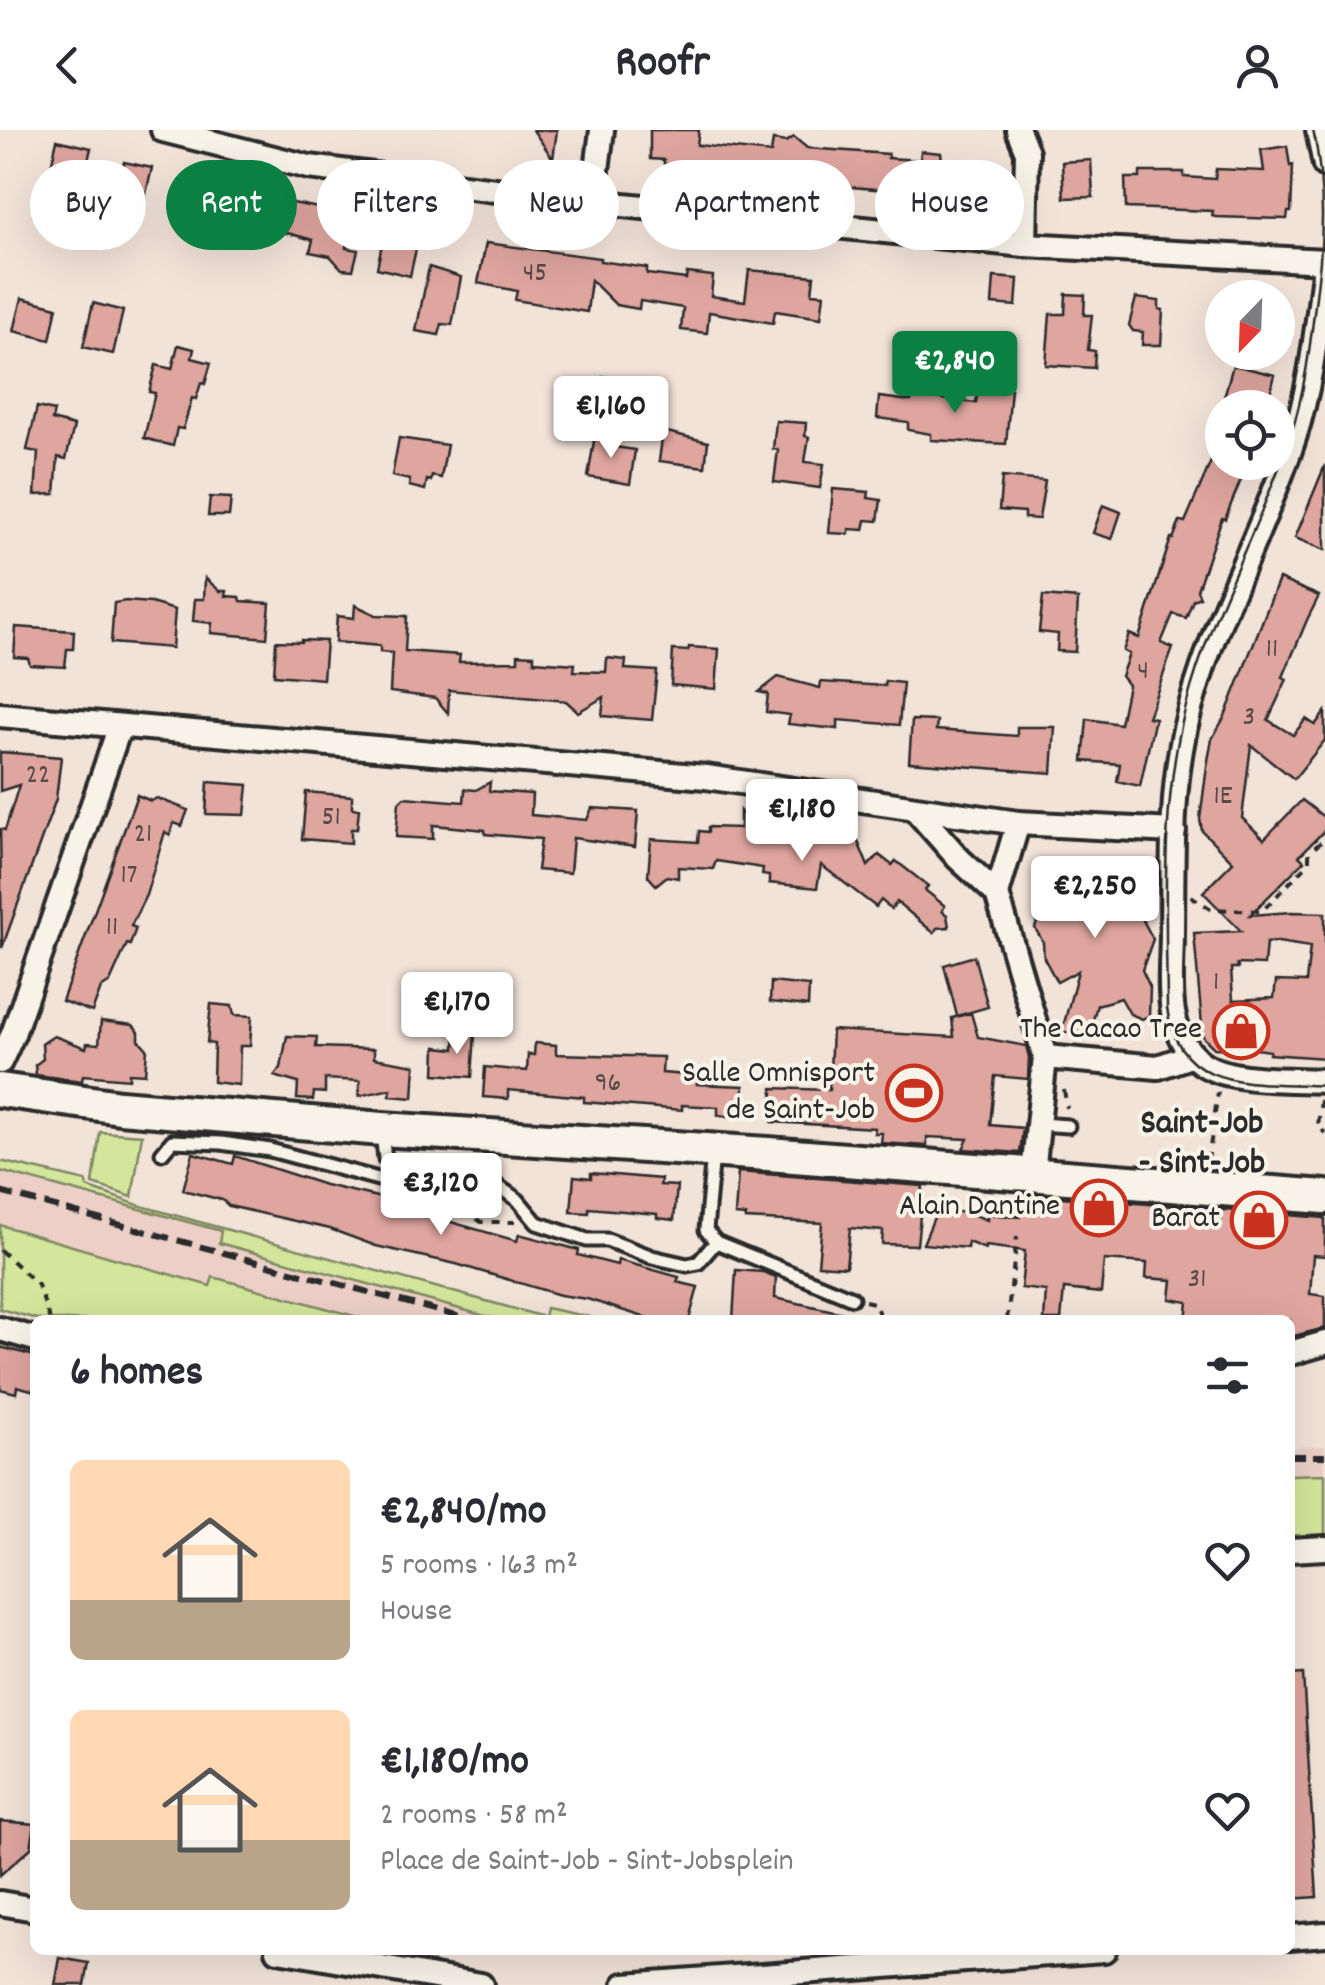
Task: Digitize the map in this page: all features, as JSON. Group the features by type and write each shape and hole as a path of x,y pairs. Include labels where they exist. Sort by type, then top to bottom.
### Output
{"main road":[{"path":"0,1090 108,1106 382,1129 1325,1197"}],"street":[{"path":"163,130 309,167 494,190"},
{"path":"598,160 602,130"},
{"path":"1018,130 1027,152 1025,245"},
{"path":"1318,130 1325,165"},
{"path":"619,205 1025,245 1325,264 1309,381 1295,437 1192,704 1180,754 1174,831 1172,1008 1180,1039 1208,1068 1323,1086"},
{"path":"0,716 706,776 1018,823 1174,831"},
{"path":"0,1062 14,1034 120,726"},
{"path":"915,809 959,859 997,894 1046,1058 1033,1174"},
{"path":"997,894 1018,823"},
{"path":"1046,1058 1158,1067 1193,1056"},
{"path":"0,1329 30,1338"},
{"path":"1295,1352 1325,1343"},
{"path":"1295,1550 1325,1548"},
{"path":"0,1904 30,1908"},
{"path":"1295,1937 1325,1934"},
{"path":"307,1955 481,1985"},
{"path":"625,1985 1036,1955"}],"lane":[{"path":"1039,1124 1068,1126"},
{"path":"382,1129 385,1159 431,1177 433,1185"},
{"path":"162,1154 172,1141 221,1143 270,1150 453,1199 477,1188 499,1187 518,1200 537,1223 688,1265 698,1263 716,1242"},
{"path":"713,1152 706,1230 716,1242 852,1298"}],"path":[{"path":"1184,896 1195,895 1211,909 1262,911 1309,864 1309,853 1325,838"},
{"path":"1203,1168 1210,1158 1219,1084"},
{"path":"1323,1086 1318,1126 1325,1133"},
{"path":"1054,1087 1066,1090 1068,1126"},
{"path":"453,1199 481,1222 537,1223"},
{"path":"1009,1315 1017,1237"},
{"path":"0,1250 38,1285 48,1315"},
{"path":"852,1298 874,1303 880,1315"}],"shaded area":[{"path":"0,1171 221,1231 219,1243 482,1315 351,1315 214,1277 211,1286 0,1225"},
{"path":"1325,1446 1325,1474 1295,1475 1295,1447"}],"green space":[{"path":"100,1132 142,1135 132,1197 93,1184"},
{"path":"0,1161 86,1181 87,1187 138,1205 537,1315 482,1315 219,1243 221,1231 0,1171"},
{"path":"0,1225 210,1286 213,1277 351,1315 30,1317 0,1309"},
{"path":"546,1308 580,1315 544,1315"},
{"path":"1325,1474 1325,1537 1295,1538 1295,1475"}],"water":[{"path":"603,376 639,382 636,401 599,394"}],"building":[{"path":"533,130 557,130 553,159"},
{"path":"650,130 699,130 697,145 771,153 773,140 786,142 794,137 807,148 920,160 875,160 875,189 855,187 855,160 650,159"},
{"path":"57,140 91,148 88,160 52,160"},
{"path":"1287,146 1290,166 1293,165 1291,212 1287,219 1126,208 1125,178 1140,178 1140,172 1184,172 1184,177 1215,179 1216,169 1264,171 1261,150"},
{"path":"921,151 941,153 942,160 920,160"},
{"path":"1091,160 1093,197 1064,198 1062,162"},
{"path":"146,167 152,168 146,194"},
{"path":"297,204 317,208 317,250 358,250 353,270 342,269 330,256 310,252 313,240 297,236"},
{"path":"486,243 494,244 494,250 539,250 600,258 647,268 647,274 686,279 687,273 713,276 711,296 745,301 749,270 814,276 812,293 824,294 821,318 775,311 773,323 709,312 707,333 681,330 683,308 640,301 639,309 616,305 591,280 587,312 515,300 517,291 478,283"},
{"path":"381,250 416,250 410,276 377,268"},
{"path":"429,267 461,277 452,325 442,324 439,335 416,331"},
{"path":"994,277 1018,279 1016,306 992,304"},
{"path":"1066,294 1085,295 1084,315 1092,315 1088,350 1095,351 1094,368 1046,365 1050,314 1065,314"},
{"path":"22,298 57,307 50,340 14,331"},
{"path":"1136,298 1159,301 1159,309 1163,310 1161,345 1142,345 1143,332 1133,331 1129,325"},
{"path":"93,303 123,311 113,354 83,347"},
{"path":"178,345 194,349 192,358 211,363 205,384 201,383 196,399 192,398 183,429 177,428 173,446 144,438 155,393 149,392 156,365 172,369"},
{"path":"1232,370 1275,375 1271,390 1226,390"},
{"path":"978,382 1011,389 1006,444 931,440 931,434 908,430 908,422 877,418 879,397 911,401 912,395 976,403"},
{"path":"37,407 54,411 52,420 74,426 66,459 58,457 55,494 35,495 38,452 27,450"},
{"path":"776,421 806,423 805,436 809,437 805,462 824,464 820,488 774,482"},
{"path":"663,431 708,442 705,467 659,461"},
{"path":"595,435 616,439 615,447 635,450 630,484 588,477"},
{"path":"399,438 447,445 441,478 432,476 425,490 409,486 410,480 392,476"},
{"path":"1325,465 1325,550 1295,538"},
{"path":"1205,475 1205,480 1241,480 1225,519 1222,518 1197,590 1200,597 1193,600 1186,618 1173,614 1161,643 1173,648 1148,717 1155,718 1140,786 1117,781 1120,764 1083,761 1087,719 1120,724 1128,685 1121,676 1129,654 1123,651 1129,634 1139,638 1171,538 1180,521 1185,522"},
{"path":"1002,477 1045,481 1039,519 1024,518 1024,512 999,510"},
{"path":"833,489 869,492 868,498 881,500 878,521 866,520 864,530 849,529 849,534 829,533"},
{"path":"210,497 231,498 229,516 208,516"},
{"path":"1103,505 1121,512 1112,539 1093,533"},
{"path":"205,578 220,591 227,591 226,596 270,603 267,638 211,633 212,623 193,621 195,599 204,599"},
{"path":"1279,579 1319,596 1268,720 1293,735 1306,719 1315,725 1325,712 1325,740 1294,779 1251,745 1242,818 1264,839 1302,800 1325,818 1325,830 1299,856 1304,861 1250,915 1325,913 1325,1058 1269,1054 1270,1051 1234,1046 1214,1048 1203,1037 1194,933 1241,931 1203,892 1233,862 1202,831 1200,819 1212,739 1225,716","holes":["1266,943 1310,947 1306,982 1276,981 1274,998 1233,1000 1231,968 1238,968 1237,964 1264,965"]},
{"path":"1043,596 1078,599 1075,652 1057,651 1058,634 1039,632"},
{"path":"126,601 175,610 172,648 111,643 114,603"},
{"path":"355,605 376,615 407,616 405,651 460,655 459,662 518,661 518,654 534,655 534,661 575,664 574,671 606,672 607,658 626,660 625,669 657,671 652,720 602,716 604,697 578,712 566,701 449,690 448,713 435,698 390,692 392,653 380,652 380,646 335,642 337,616 354,618"},
{"path":"16,627 74,631 73,649 67,649 65,667 30,665 28,658 14,657"},
{"path":"276,641 326,641 323,679 274,675"},
{"path":"689,647 719,649 716,689 671,685 673,650 688,651"},
{"path":"778,677 820,688 821,682 885,686 885,681 903,683 899,725 838,720 838,729 788,724 790,715 766,712 768,694 759,692"},
{"path":"912,720 937,721 936,730 1017,736 1017,727 1055,727 1052,773 909,762"},
{"path":"0,752 61,757 56,799 2,948 0,829 5,830 19,785 0,791"},
{"path":"208,782 248,785 245,815 206,814"},
{"path":"490,782 489,791 532,794 531,815 587,820 592,808 638,811 635,847 573,838 570,873 537,870 541,839 433,825 433,839 396,837 399,802 404,797 464,802 465,789 476,790"},
{"path":"306,792 352,796 352,808 359,809 357,829 351,829 351,843 302,839"},
{"path":"137,795 188,810 182,826 174,823 170,835 165,832 146,895 131,926 136,928 130,945 127,944 110,982 101,988 92,1012 62,1001"},
{"path":"740,811 766,844 777,834 798,835 799,821 822,823 856,837 868,866 879,855 892,865 896,861 928,886 925,890 945,906 942,911 949,927 937,928 934,933 897,902 891,909 881,900 876,907 821,865 817,888 769,883 769,876 762,875 763,868 716,861 713,869 678,867 678,878 667,876 656,885 648,876 651,839 698,842 699,831 708,832 708,827 740,828"},
{"path":"1040,864 1064,869 1073,865 1078,872 1088,866 1104,893 1112,866 1137,873 1131,894 1140,897 1145,907 1138,911 1153,939 1142,970 1150,987 1149,1016 1142,1019 1130,1014 1121,998 1097,1005 1088,1039 1062,1031 1078,971 1057,982 1044,958 1043,942 1035,928 1038,919 1048,914 1037,893 1043,890 1034,872"},
{"path":"974,956 988,1007 957,1016 944,965"},
{"path":"771,982 809,986 808,1006 770,1002"},
{"path":"211,1004 232,1006 234,1015 252,1016 250,1046 240,1046 239,1085 213,1082 214,1044 207,1043"},
{"path":"971,1013 978,1037 1026,1046 1028,1079 995,1076 990,1125 1023,1128 1020,1153 963,1149 968,1139 927,1137 927,1146 881,1143 882,1133 874,1133 875,1128 772,1122 773,1088 829,1090 832,1030 954,1037 952,1018"},
{"path":"101,1021 133,1025 139,1032 139,1040 147,1049 145,1074 129,1073 129,1079 83,1075 82,1081 36,1075 35,1065 43,1059 42,1044 54,1036 86,1048 87,1043 99,1044"},
{"path":"456,1031 475,1033 472,1077 435,1074 436,1047 455,1049"},
{"path":"287,1036 317,1037 316,1047 374,1049 374,1058 415,1065 413,1098 390,1096 391,1089 359,1096 360,1081 325,1079 325,1093 314,1092 313,1100 297,1099 298,1083 274,1076 281,1068"},
{"path":"535,1043 556,1045 556,1054 663,1057 662,1073 698,1076 697,1084 744,1086 742,1118 718,1115 718,1107 682,1105 682,1110 584,1102 584,1097 508,1090 508,1099 483,1097 485,1067 527,1071 528,1054 534,1055"},
{"path":"193,1153 233,1164 235,1156 325,1185 425,1208 423,1214 517,1241 519,1234 579,1250 578,1255 617,1265 618,1260 679,1277 677,1282 698,1287 690,1315 637,1315 456,1264 376,1246 330,1229 229,1206 222,1200 183,1190"},
{"path":"738,1172 923,1186 917,1245 882,1244 883,1231 850,1228 846,1267 818,1265 822,1223 745,1219 746,1216 735,1215"},
{"path":"591,1173 661,1179 660,1185 677,1186 674,1220 657,1218 657,1214 589,1208 589,1213 571,1212 574,1176 591,1178"},
{"path":"1023,1194 1325,1218 1325,1256 1313,1255 1310,1294 1325,1296 1325,1328 1295,1336 1295,1315 1187,1315 1188,1302 1170,1299 1172,1280 1146,1278 1147,1263 1104,1260 1101,1293 1064,1289 1061,1315 1044,1315 1046,1291 1021,1288 1025,1251 985,1249 968,1242 967,1248 923,1244 937,1210 969,1213 987,1220 987,1214 1020,1217"},
{"path":"736,1270 776,1277 775,1298 843,1313 843,1315 733,1315"},
{"path":"0,1347 30,1355 30,1390 17,1386 16,1393 0,1389"},
{"path":"1303,1674 1317,1897 1295,1899 1295,1675"},
{"path":"0,1821 30,1824 30,1849 0,1875"},
{"path":"60,1958 89,1963 85,1985 55,1985"}],"tram line":[{"path":"1313,130 1320,169 1322,228 1304,382 1278,471 1208,638 1186,706 1168,818 1166,933 1167,1008 1174,1036 1187,1056 1205,1070 1225,1078 1325,1086"}],"railway":[{"path":"0,1192 453,1315"},
{"path":"1295,1456 1325,1456"}],"place":[{"name":"The Cacao Tree","path":"1241,1031"},
{"name":"Salle Omnisport de Saint-Job","path":"914,1093"},
{"name":"Alain Dantine","path":"1099,1208"},
{"name":"Barat","path":"1259,1220"}],"district":[{"name":"Saint-Job - Sint-Job","path":"1202,1145"}]}
